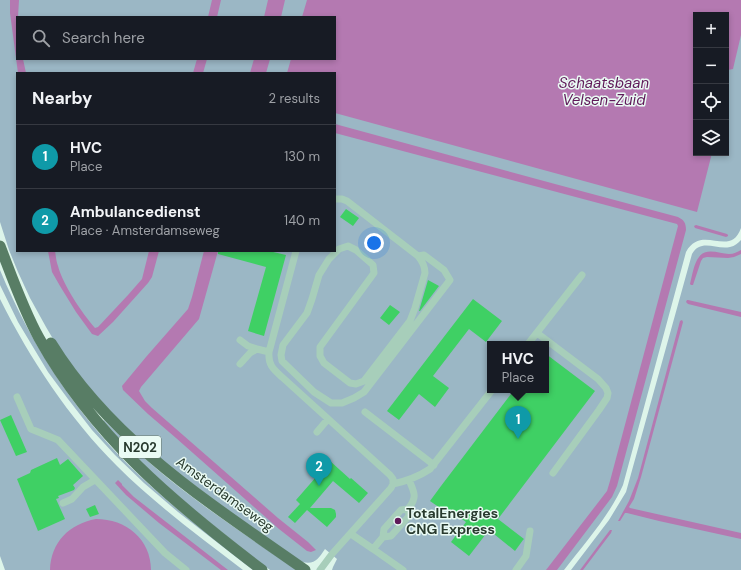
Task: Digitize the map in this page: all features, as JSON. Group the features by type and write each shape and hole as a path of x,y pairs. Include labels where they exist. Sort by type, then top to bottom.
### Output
{"main road":[{"name":"Amsterdamseweg","path":"0,246 22,303 33,326 54,364 83,404 110,437 144,472 177,502 262,570"},
{"name":"Amsterdamseweg","path":"16,285 53,348 68,370 89,396 117,426 192,490 304,570"}],"lane":[{"path":"336,199 346,201 418,256 423,262 425,268 425,273 410,321 364,381 356,384 350,383 324,363 320,356 320,347 374,273 373,265 356,250 348,246 336,252"},
{"path":"296,252 268,352 268,359 273,369 393,479 391,488 332,554 320,570"},
{"path":"336,252 328,259 321,271 307,313 283,345 281,355 282,361 314,392 330,403 342,403 364,392 450,280 444,270 424,254 418,256"},
{"path":"530,341 582,275"},
{"path":"537,333 548,341"},
{"path":"240,340 248,346 268,352"},
{"path":"549,342 598,379 608,392 607,398 599,410 553,473"},
{"path":"240,364 256,349"},
{"path":"393,484 409,480 430,470 490,393"},
{"path":"17,397 31,429 58,440 165,553 186,570"},
{"path":"365,412 434,465"},
{"path":"317,432 328,419"},
{"path":"63,503 72,499 83,487 95,480"},
{"path":"373,549 383,537 391,536 409,516 408,509 413,503 414,491 409,480"},
{"path":"516,570 526,556 530,531"},
{"path":"351,534 403,570"}],"shaded area":[{"path":"0,0 741,0 741,228 736,237 730,241 723,242 700,240 693,244 686,252 623,485 604,518 564,570 332,570 337,559 325,549 313,562 302,562 236,517 156,456 104,407 59,349 30,298 18,272 0,222"},
{"path":"741,240 741,570 571,570 609,520 626,492 692,254 700,247 709,246 725,248 735,245"},
{"path":"0,270 27,327 42,354 77,406 97,431 154,489 255,570 245,564 178,512 144,483 92,430 48,372 18,322 0,285"},
{"path":"0,299 24,344 38,366 67,408 99,448 147,494 243,570 5,570 0,556"},
{"path":"104,420 137,452 175,484 226,522 297,570 270,570 244,550 188,505 152,473 102,422"}],"water":[{"path":"10,0 19,0 18,16 16,16 16,58 10,13"},
{"path":"212,0 221,0 217,16 208,16"},
{"path":"268,0 285,0 281,16 264,16"},
{"name":"Schaatsbaan Velsen-Zuid","path":"307,0 741,0 741,35 733,69 729,70 729,12 693,12 693,156 711,156 697,212 336,113 336,72 287,72 291,60 336,60 336,16 302,16"},
{"path":"16,60 23,60 26,72 18,72"},
{"path":"197,60 207,60 203,72 193,72"},
{"path":"254,60 270,60 266,72 250,72"},
{"path":"336,124 678,217 685,224 686,230 617,486 612,497 557,570 546,570 607,491 678,226 677,224 336,133"},
{"path":"696,225 727,234 728,236 726,237 695,228 694,226"},
{"path":"741,250 741,254 734,257 703,258 693,285 690,284 696,263 699,257 705,252 731,254"},
{"path":"48,252 55,252 60,274 68,290 84,315 95,328 98,327 142,279 149,252 159,252 152,277 148,283 113,322 98,336 92,334 76,312 52,272"},
{"path":"204,252 218,252 199,319 139,391 145,401 152,408 316,550 311,552 307,551 279,529 148,414 123,390 122,386 188,309"},
{"path":"687,300 741,312 741,317 688,304 686,302"},
{"path":"682,320 683,322 641,477 634,499 629,507 741,533 741,539 627,513 625,513 620,521 618,521 629,501 638,478 680,321"},
{"path":"118,480 134,497 228,570 221,570 159,523 126,495 115,483"},
{"path":"96,519 117,523 127,527 135,533 142,540 147,549 151,570 50,570 54,551 63,536 78,525 86,521"},
{"path":"610,530 612,530 611,533 583,570 580,570"}],"building":[{"path":"346,209 359,218 353,226 340,217"},
{"path":"218,252 273,252 286,255 264,336 248,331 266,267 218,254"},
{"path":"428,280 439,286 419,311"},
{"path":"473,299 502,321 486,342 469,329 433,376 449,388 435,407 419,394 399,420 387,411"},
{"path":"390,305 400,312 389,325 380,318"},
{"path":"549,356 595,391 498,519 524,539 515,551 489,530 469,556 451,542 466,522 445,507 443,510 430,501 512,393 549,393"},
{"path":"11,415 27,452 16,456 0,420"},
{"path":"57,458 60,465 68,459 83,476 73,485 75,488 74,490 58,496 59,498 56,499 65,519 38,531 17,479 30,473 31,470"},
{"path":"330,461 368,493 359,503 333,481 310,508 331,508 335,510 336,517 327,527 307,510 295,523 288,517 300,504 296,500"},
{"path":"95,505 99,514 90,517 86,509"}],"place":[{"name":"HVC","path":"518,439"},
{"name":"Ambulancedienst","path":"319,486"},
{"name":"TotalEnergies CNG Express","path":"398,521"}]}
